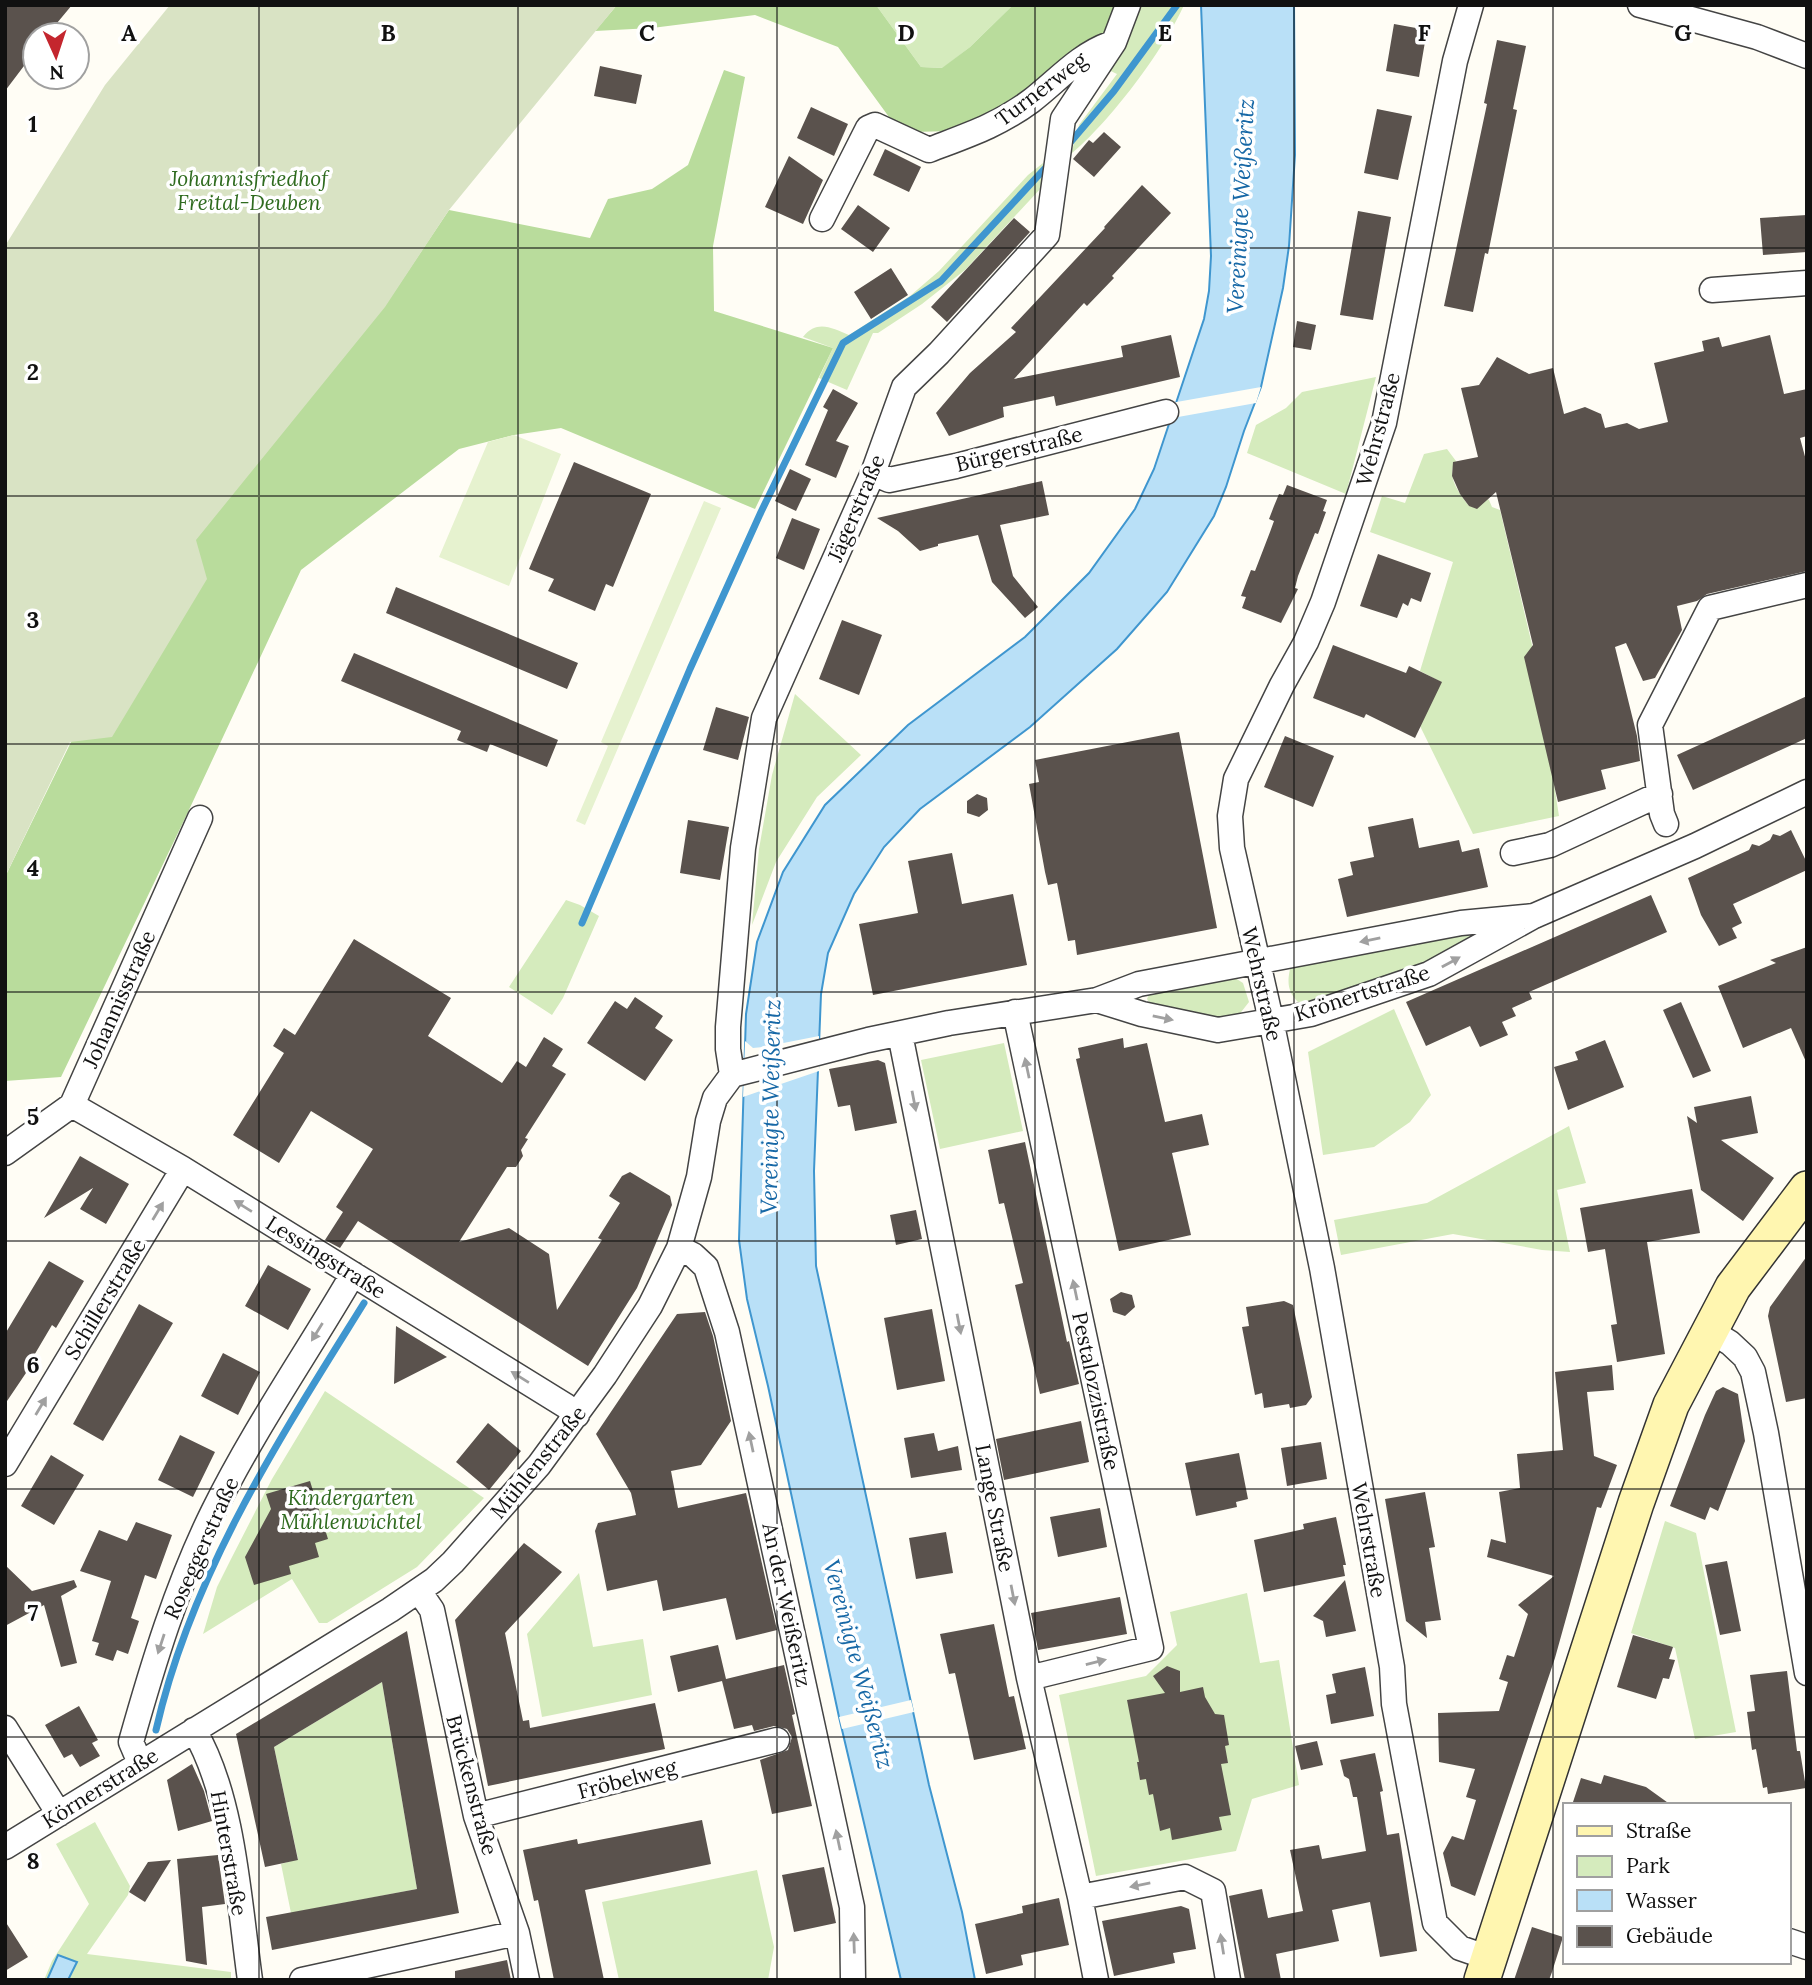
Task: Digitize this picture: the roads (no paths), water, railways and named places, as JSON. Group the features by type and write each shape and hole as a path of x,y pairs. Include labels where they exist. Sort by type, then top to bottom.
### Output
{"main road":[{"path":"1485,1969 1648,1464 1671,1405 1733,1287 1807,1189"}],"street":[{"name":"Jägerstraße","path":"738,1073 728,1049 728,1027 743,848 764,718 873,473 904,387 939,353 1047,235 1063,120 1114,42 1128,5"},
{"name":"Wehrstraße","path":"1471,5 1455,61 1384,423 1323,602 1306,642 1236,779 1230,816 1232,848 1322,1268 1392,1667 1394,1703 1435,1923 1485,1969"},
{"path":"1640,5 1757,37 1807,56"},
{"name":"Turnerweg","path":"822,219 868,128 876,125 929,149 994,126 1031,101 1092,50 1114,42"},
{"path":"1712,290 1807,283"},
{"name":"Bürgerstraße","path":"873,473 889,480 956,466 1166,412"},
{"path":"1513,853 1550,845 1667,808 1650,725 1710,608 1807,585"},
{"name":"Krönertstraße","path":"1097,1000 1142,1014 1218,1030 1311,1014 1429,974 1534,916 1695,846 1807,792"},
{"name":"Johannisstraße","path":"72,1105 200,818"},
{"name":"Krönertstraße","path":"738,1073 900,1034 1015,1012 1097,1000 1139,984 1461,923 1534,916"},
{"name":"Pestalozzistraße","path":"1015,1012 1151,1648 1029,1678"},
{"name":"Lange Straße","path":"900,1034 1029,1678 1080,1897 1096,1980"},
{"name":"Mühlenstraße","path":"194,1730 419,1591 453,1562 539,1465 577,1415 650,1306 679,1248 699,1177 708,1121 715,1098 738,1073"},
{"path":"5,1153 72,1105"},
{"name":"Lessingstraße","path":"72,1105 353,1274 577,1415"},
{"name":"Schillerstraße","path":"5,1464 183,1170"},
{"name":"An der Weißeritz","path":"679,1248 693,1255 706,1267 727,1332 852,1907 853,1980"},
{"name":"Roseggerstraße","path":"140,1763 131,1742 168,1623 212,1513 353,1274"},
{"path":"1709,1330 1730,1343 1745,1357 1753,1373 1797,1555 1807,1673"},
{"name":"Brückenstraße","path":"419,1591 432,1610 476,1816 517,1933 527,1980"},
{"path":"5,1728 59,1814"},
{"name":"Körnerstraße","path":"5,1847 194,1730"},
{"name":"Hinterstraße","path":"194,1730 209,1756 228,1827 250,1980"},
{"name":"Fröbelweg","path":"476,1816 777,1740"},
{"path":"1080,1897 1185,1877 1213,1891 1228,1980"},
{"path":"302,1980 517,1933"}],"water":[{"name":"Vereinigte Weißeritz","path":"1201,5 1294,5 1295,155 1289,246 1283,288 1261,387 1226,487 1214,516 1167,592 1117,649 1030,727 920,809 884,847 854,894 828,953 821,994 814,1171 816,1266 929,1785 962,1912 975,1980 901,1980 839,1717 747,1299 739,1240 746,1014 757,942 783,872 825,805 908,725 1025,637 1089,573 1135,509 1154,469 1204,319 1209,291 1211,256"},
{"path":"58,1955 77,1962 68,1980 47,1980"}],"waterway":[{"path":"1068,145 1114,91 1177,5"},
{"path":"582,923 690,669 761,512 843,343 941,281 1049,164"},
{"path":"156,1730 172,1672 215,1561 301,1404 364,1303"}],"park label":[{"name":"Johannisfriedhof Freital-Deuben","path":"249,190"},
{"name":"Kindergarten Mühlenwichtel","path":"351,1509"}]}
